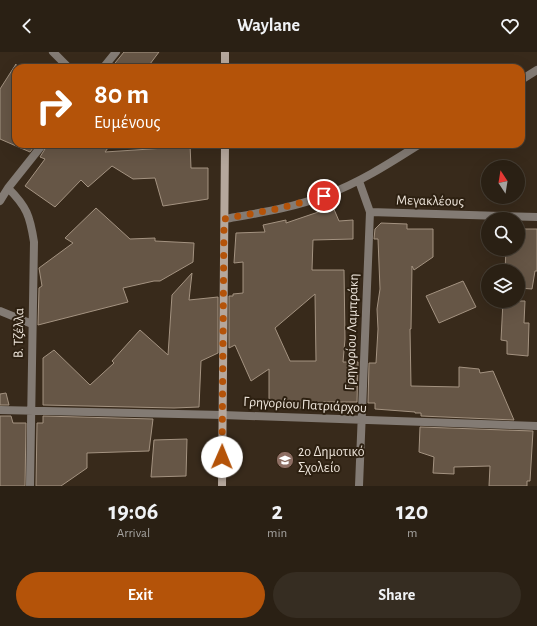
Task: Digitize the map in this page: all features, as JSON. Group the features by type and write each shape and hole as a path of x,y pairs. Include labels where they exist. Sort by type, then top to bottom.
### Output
{"street":[{"path":"53,52 65,64"},
{"path":"106,64 116,52"},
{"path":"225,64 226,52"},
{"path":"525,78 537,70"},
{"path":"0,202 8,188 40,148"},
{"path":"222,486 225,148"},
{"path":"224,219 281,208 324,196 359,180 413,148"},
{"name":"Γρηγορίου Λαμπράκη","path":"359,180 370,212 359,486"},
{"name":"Β. Τζέλλα","path":"8,188 20,200 27,211 32,224 34,242 30,486"},
{"name":"Μεγακλέους","path":"370,212 537,217"},
{"path":"0,311 32,324"},
{"name":"Γρηγορίου Πατριάρχου","path":"0,410 223,414 362,421 537,426"}],"building":[{"path":"124,52 159,52 150,64 114,64"},
{"path":"12,70 12,144 0,139 0,89"},
{"path":"21,148 33,148 30,152"},
{"path":"46,148 108,148 105,152 190,148 191,168 208,168 208,199 163,206 155,178 133,179 112,166 88,187 81,180 55,207 25,186 45,159 40,157"},
{"path":"333,207 339,221 353,220 353,239 313,240 312,270 344,270 345,339 343,362 358,362 357,402 301,402 301,408 269,407 269,369 251,381 235,345 229,348 229,296 243,293 243,262 234,263 236,233 265,232 263,225 286,220 286,223","holes":["315,294 316,361 290,361 275,328"]},
{"path":"96,208 130,239 155,238 155,241 194,243 193,262 160,281 123,288 128,302 38,325 39,288 42,286 39,268 73,243 65,238"},
{"path":"381,223 407,224 407,229 433,229 433,257 414,270 412,266 410,329 411,386 459,387 459,367 479,369 480,373 493,371 514,420 421,416 421,413 415,412 375,409 375,403 368,403 369,363 376,363 378,329 377,309 380,289 378,239 374,239 375,229"},
{"path":"525,229 537,229 537,271 535,271 532,289 525,288 525,264 505,264 506,256 525,256"},
{"path":"192,273 189,300 218,297 218,353 201,361 199,407 174,408 43,405 43,358 54,350 90,385 114,363 112,361 140,330 168,355 172,295"},
{"path":"463,281 476,307 439,323 426,296"},
{"path":"503,308 525,308 524,323 529,323 528,356 507,354 507,341 501,340"},
{"path":"6,393 9,405 0,405 0,394"},
{"path":"0,416 11,416 13,423 26,423 25,486 0,486"},
{"path":"43,416 153,419 149,451 87,453 87,468 61,486 36,486 37,423 43,423"},
{"path":"420,427 533,431 530,481 527,481 527,486 489,486 490,466 454,467 454,474 433,473 434,457 419,452"},
{"path":"187,439 186,476 151,477 154,440"}],"place":[{"name":"2ο Δημοτικό Σχολείο","path":"285,460"}],"route":[{"path":"222,457 224,219 281,208 324,196"}]}
